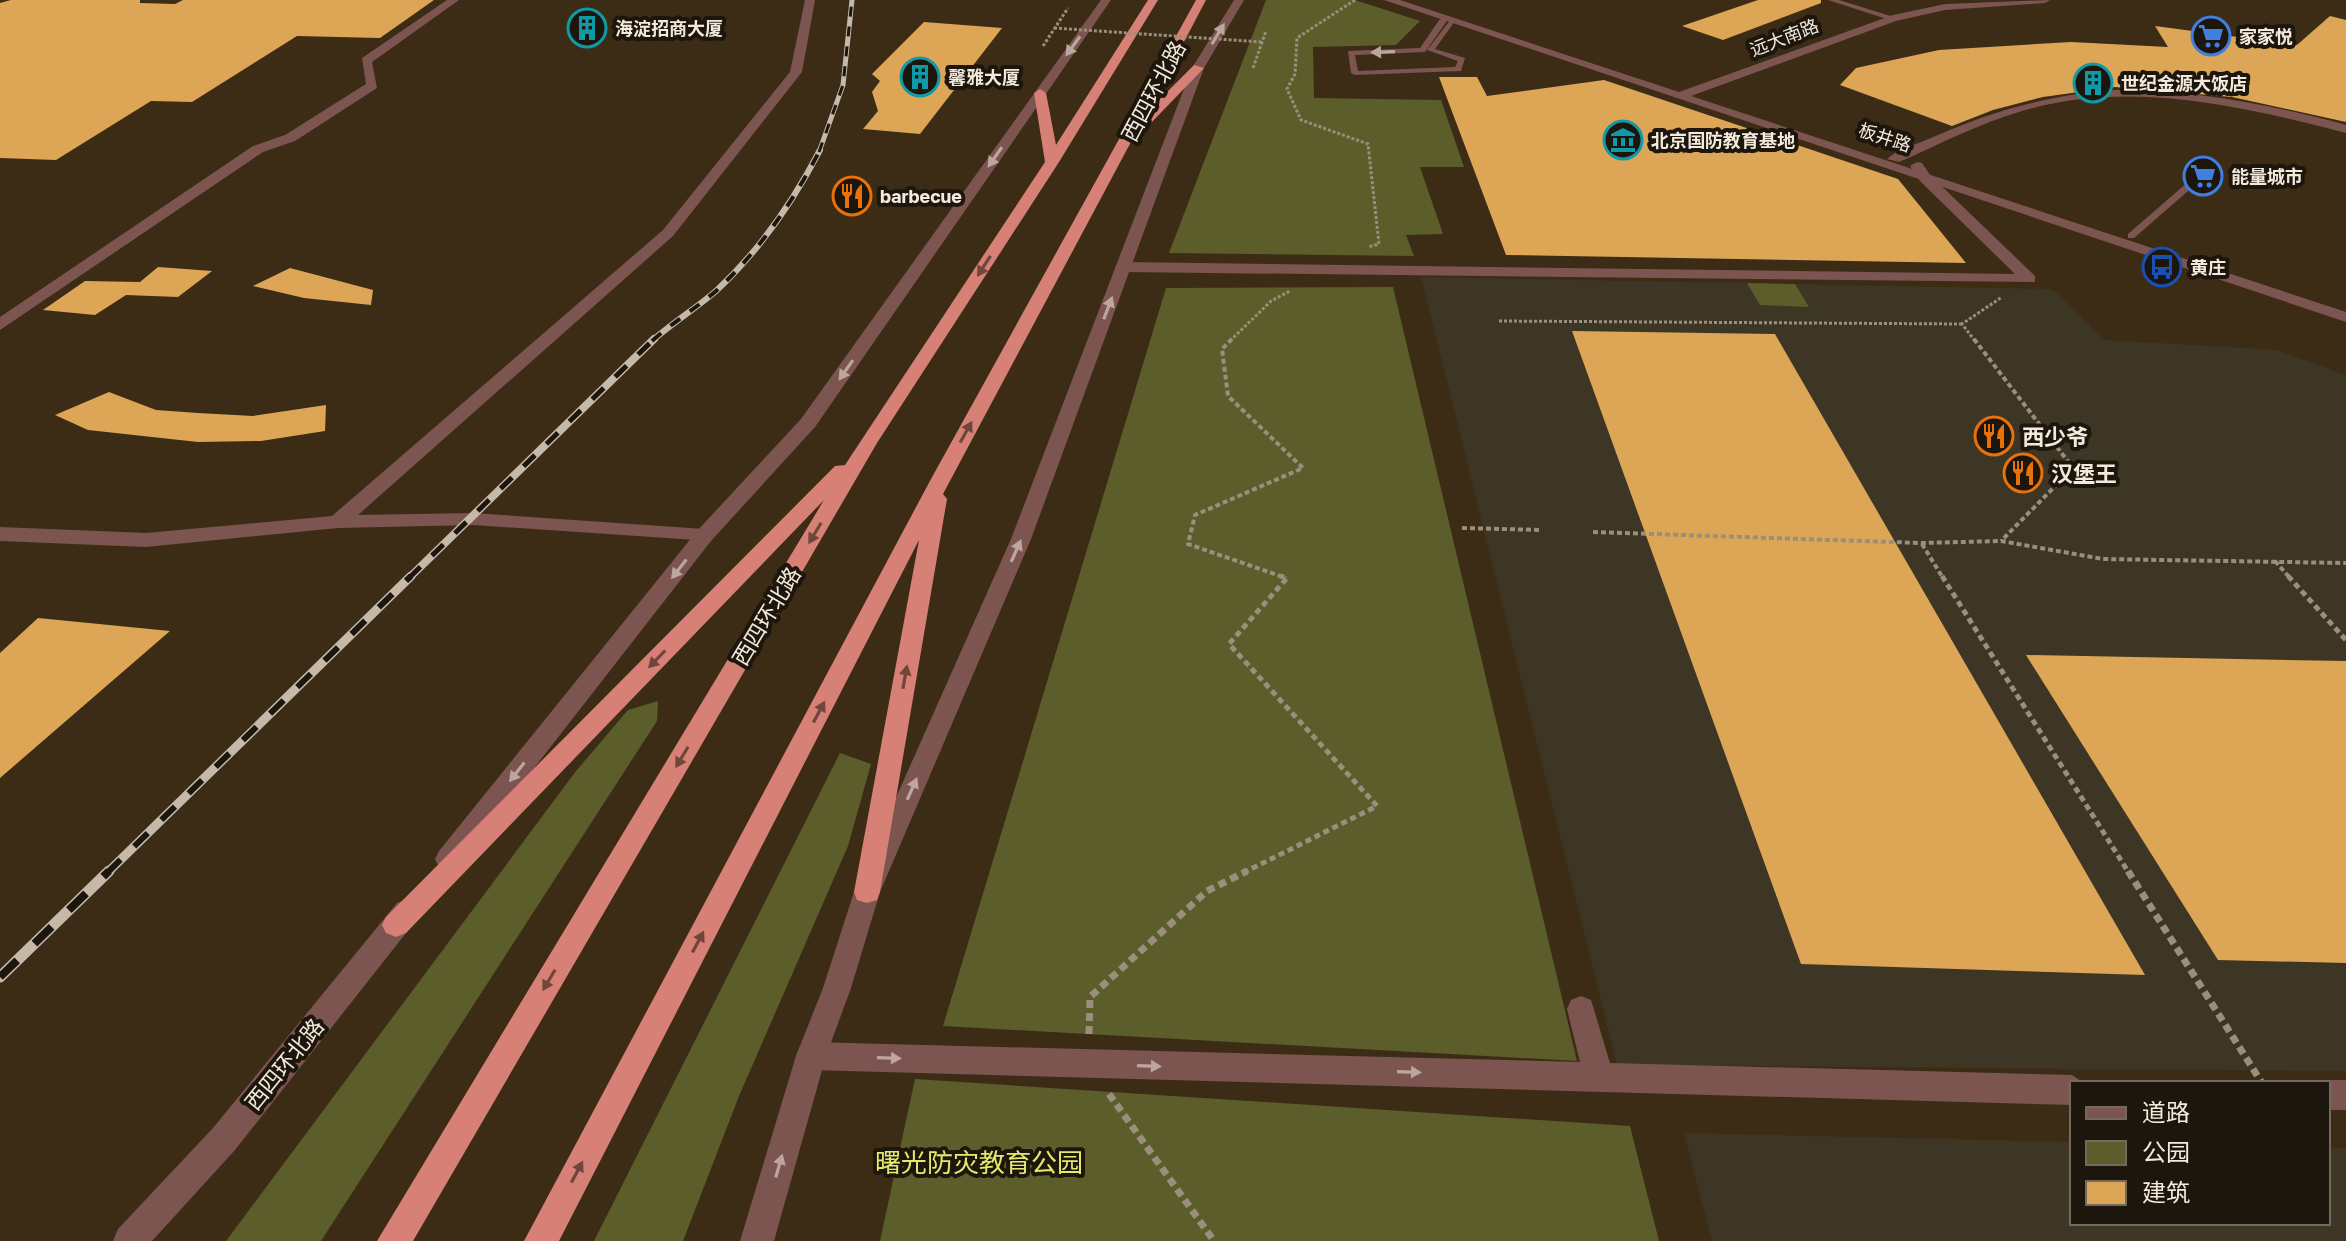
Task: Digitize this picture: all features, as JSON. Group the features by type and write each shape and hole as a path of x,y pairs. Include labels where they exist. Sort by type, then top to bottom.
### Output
{"highway":[{"name":"西四环北路","path":"394,1241 868,443 1052,162 1153,0"},
{"name":"西四环北路","path":"541,1241 941,479 1201,0"},
{"path":"1129,137 1198,68"},
{"path":"1040,93 1052,162"},
{"path":"396,925 868,443"},
{"path":"867,892 941,479"}],"street":[{"path":"0,325 258,149 290,138 373,85 366,61 454,0"},
{"path":"338,522 668,233 796,72 810,0"},
{"name":"西四环北路","path":"152,1241 224,1139 704,536 808,423 1106,0"},
{"name":"西四环北路","path":"757,1241 811,1056 837,988 867,892 1021,539 1198,68 1239,0"},
{"path":"1389,0 1921,172 2346,317"},
{"name":"板井路","path":"1414,0 1684,94 1894,159 1921,172 2131,236 2346,307"},
{"name":"远大南路","path":"1684,94 1893,18 1945,7 2045,0"},
{"path":"1894,159 2000,113 2044,102 2099,94 2167,95 2214,100 2346,129"},
{"path":"1921,172 2029,279"},
{"path":"1123,267 2029,279"},
{"path":"0,534 146,540 338,522 473,519 704,536"},
{"path":"1581,1009 1599,1077"},
{"path":"811,1056 2070,1090"},
{"name":"西四环北路","path":"130,1241 224,1139"}],"lane":[{"path":"1831,0 1893,18"},
{"path":"1448,20 1431,50 1462,60 1458,69 1355,73 1351,53 1422,50 1448,20"},
{"path":"2131,236 2191,184"}],"path":[{"path":"1043,46 1068,8"},
{"path":"1054,28 1262,42"},
{"path":"1253,68 1266,31"},
{"path":"1499,321 1962,324 2029,279"},
{"path":"1962,324 2073,468 2001,541"},
{"path":"1462,528 1542,530"},
{"path":"1593,532 1921,543 2001,541 2103,559 2346,563"},
{"path":"1921,543 2261,1081"},
{"path":"1188,544 1287,578 1229,644 1377,806 1207,891 1090,997 1088,1064 1214,1241"},
{"path":"2275,561 2346,640"}],"shaded area":[{"path":"1421,277 2052,289 2105,340 2277,350 2346,375 2346,1071 1617,1065"},
{"path":"1684,1133 2070,1142 2070,1225 2330,1225 2330,1148 2346,1148 2346,1241 1712,1241"}],"green space":[{"path":"1266,0 1355,0 1420,21 1396,45 1313,47 1314,98 1441,100 1464,167 1420,167 1443,234 1406,235 1414,256 1169,253"},
{"path":"1747,283 1795,284 1809,307 1760,305"},
{"path":"1393,287 1577,1061 943,1026 1166,288"},
{"path":"658,701 657,721 321,1241 226,1241 576,771 628,710"},
{"path":"840,753 871,764 848,846 739,1096 683,1241 594,1241"},
{"name":"曙光防灾教育公园","path":"915,1079 1630,1126 1659,1241 880,1241"}],"building":[{"path":"11,0 140,0 140,3 175,4 183,0 434,0 380,38 297,36 192,102 151,101 56,160 0,158 0,3"},
{"path":"1758,0 1821,0 1821,3 1723,40 1682,26"},
{"name":"世纪金源大饭店","path":"2330,16 2346,20 2346,122 2232,97 2115,87 2043,97 1993,110 1952,126 1840,85 1856,68 1939,50 2071,42 2168,47 2155,26 2297,45"},
{"name":"馨雅大厦","path":"924,22 1002,28 920,134 863,129 878,111 872,92 880,81 872,74"},
{"name":"北京国防教育基地","path":"1439,77 1477,77 1487,96 1604,80 1898,179 1966,263 1506,255"},
{"path":"158,267 212,271 178,297 126,295 95,315 43,310 85,281 140,282"},
{"path":"290,268 373,290 371,305 304,298 253,286"},
{"path":"1572,331 1775,334 2145,975 1801,964"},
{"path":"109,392 156,410 198,413 253,416 326,405 325,431 261,441 198,442 88,430 55,415"},
{"path":"38,618 170,631 0,778 0,653"},
{"path":"2026,655 2346,661 2346,963 2218,960"}],"railway":[{"path":"819,151 843,85 852,0"},
{"path":"652,341 716,291 747,259 787,207 819,151"},
{"path":"409,578 654,339"},
{"path":"107,873 411,576"},
{"path":"0,977 109,871"}],"place":[{"name":"海淀招商大厦","path":"587,28"},
{"name":"家家悦","path":"2211,36"},
{"name":"馨雅大厦","path":"920,77"},
{"name":"世纪金源大饭店","path":"2093,83"},
{"name":"北京国防教育基地","path":"1623,140"},
{"name":"能量城市","path":"2203,176"},
{"name":"barbecue","path":"852,196"},
{"name":"黄庄","path":"2162,267"},
{"name":"西少爷","path":"1994,436"},
{"name":"汉堡王","path":"2023,473"}]}
